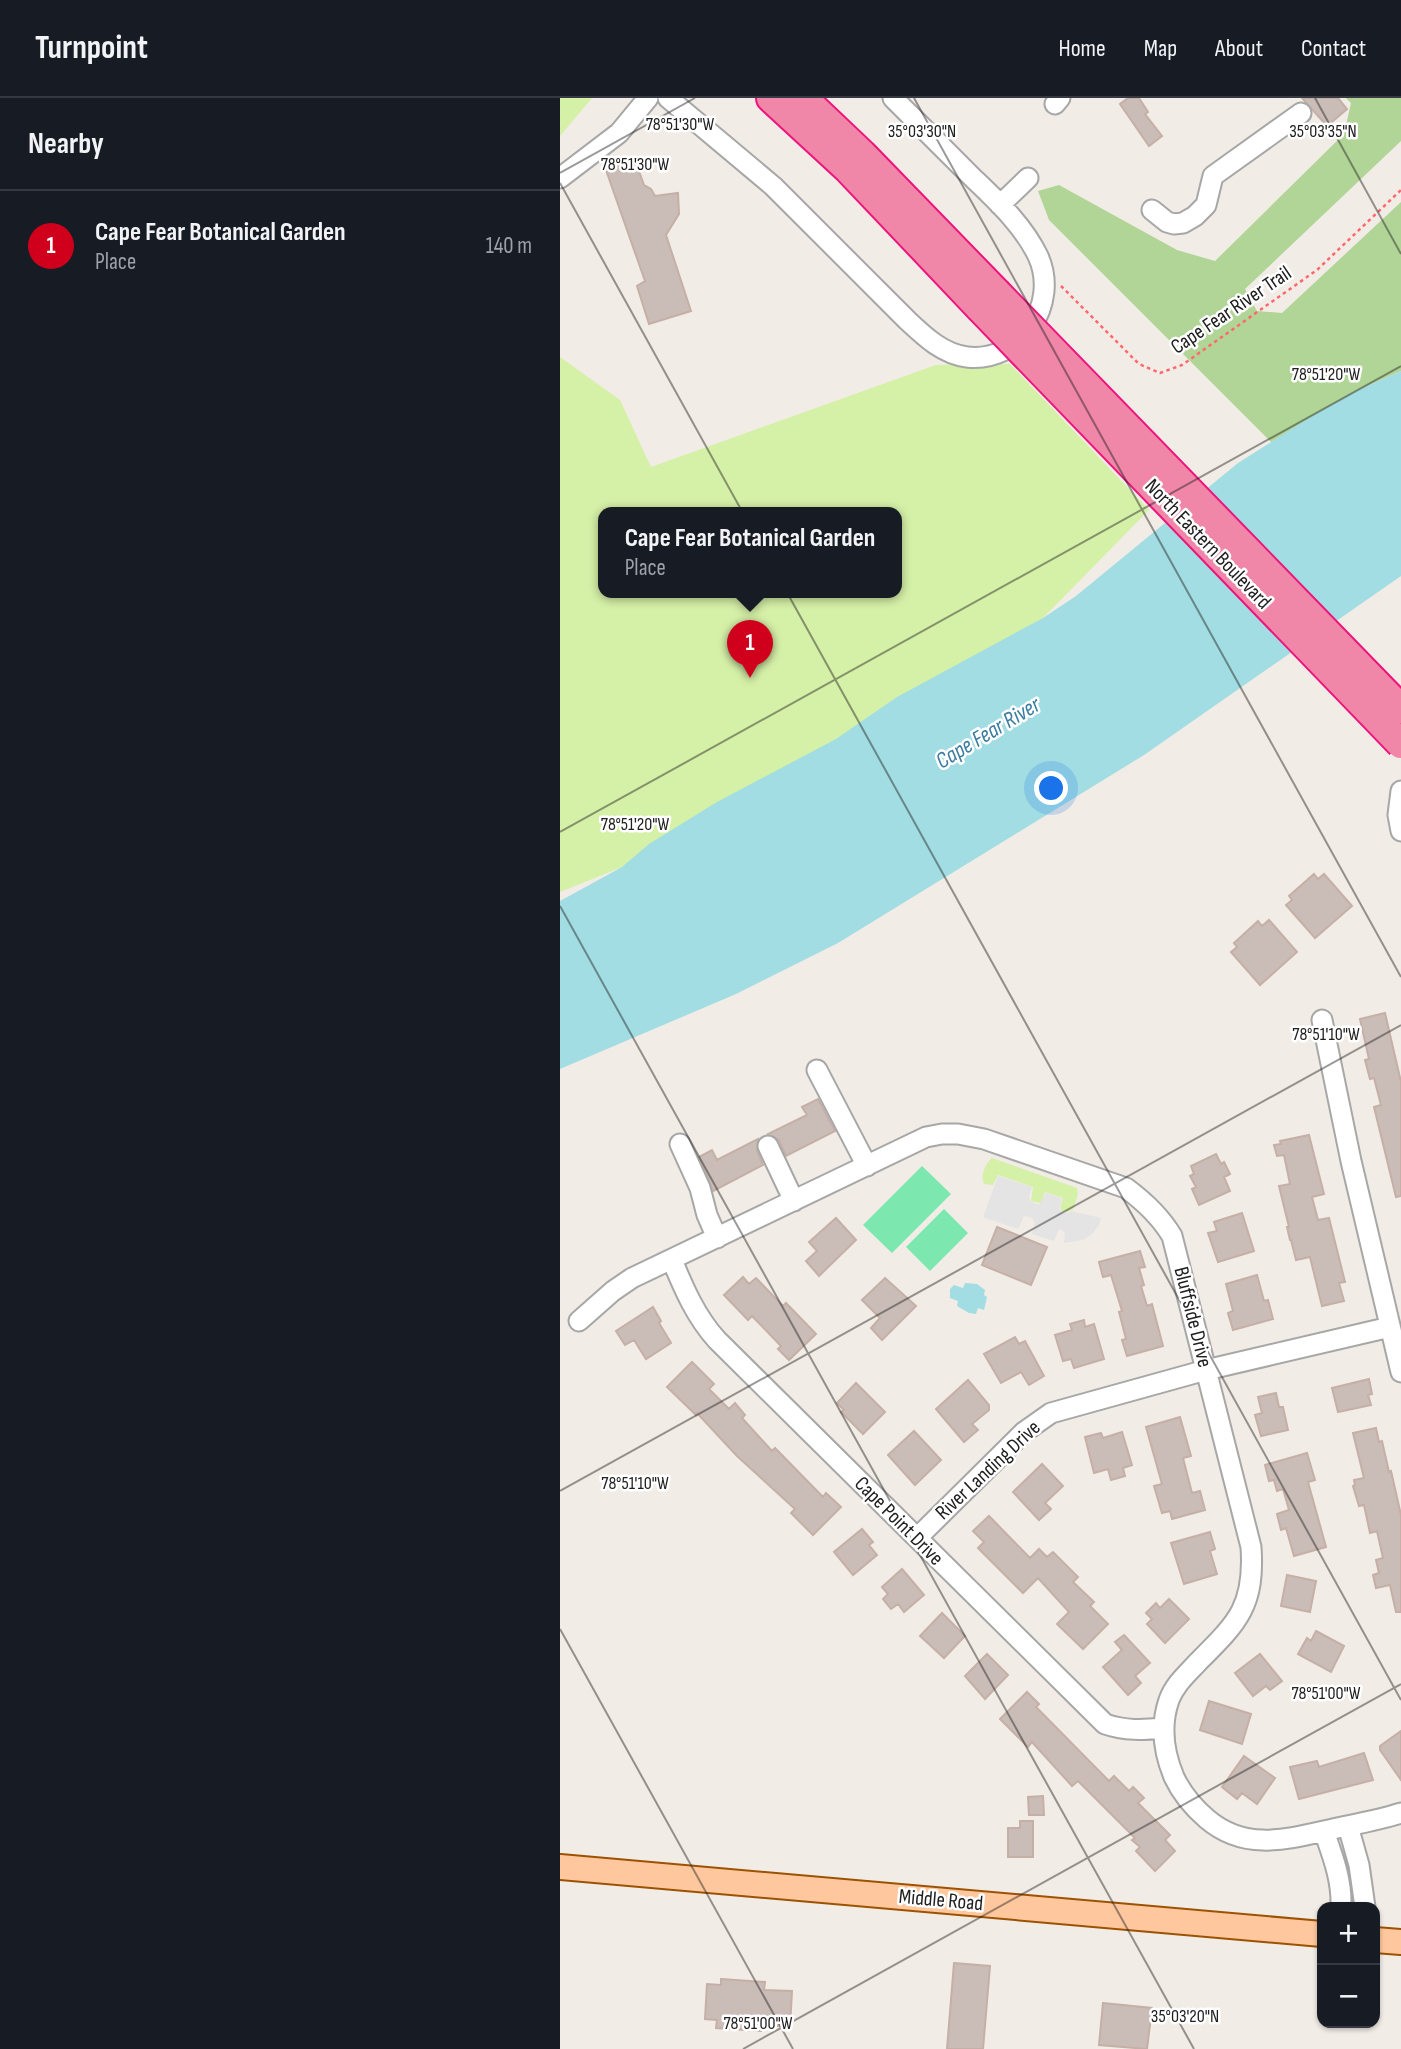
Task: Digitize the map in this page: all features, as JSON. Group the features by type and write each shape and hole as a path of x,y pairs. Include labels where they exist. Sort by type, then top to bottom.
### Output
{"highway":[{"name":"North Eastern Boulevard","path":"771,98 988,300 1401,709"},
{"name":"North Eastern Boulevard","path":"803,98 862,154 988,300 1401,744"}],"main road":[{"name":"Middle Road","path":"560,1867 1317,1934"},
{"path":"1380,1940 1401,1942"}],"street":[{"path":"560,178 618,133 648,98"},
{"path":"668,98 774,186 930,341 948,352 967,357 999,353 1018,341 1033,325 1042,306 1045,281 1043,269 1027,237 1000,205 893,98"},
{"path":"1152,210 1174,224 1183,223 1195,216 1206,205 1213,176 1301,113"},
{"path":"1000,205 1028,178"},
{"path":"1401,791 1398,815 1401,831"},
{"path":"1322,1020 1351,1161 1401,1373"},
{"path":"817,1070 867,1166"},
{"name":"Bluffside Drive","path":"579,1321 612,1291 632,1278 926,1138 942,1134 984,1139 1126,1188 1144,1201 1172,1236 1251,1547 1253,1574 1248,1598 1237,1620 1179,1681 1169,1700 1164,1748 1179,1789 1195,1809 1218,1828 1247,1840 1290,1839 1401,1813"},
{"path":"680,1144 700,1188 717,1238"},
{"path":"768,1146 794,1201"},
{"name":"Cape Point Drive","path":"672,1260 703,1325 1105,1724 1117,1729 1164,1728"},
{"name":"River Landing Drive","path":"917,1538 1024,1432 1051,1413 1206,1370 1390,1327"},
{"path":"1348,1826 1359,1865 1364,1902"},
{"path":"1324,1831 1337,1868 1341,1902"}],"path":[{"name":"Cape Fear River Trail","path":"1043,269 1139,364 1160,373 1182,365 1317,270 1401,190"}],"green space":[{"path":"560,98 592,98 560,136"},
{"path":"1346,98 1401,98 1401,141 1245,289 1257,311 1282,313 1401,202 1401,371 1358,390 1271,442 1049,220 1038,191 1059,185 1177,250 1215,261 1344,134 1351,103"},
{"path":"560,357 620,400 651,467 936,365 1010,364 1149,510 1043,618 622,867 560,892"},
{"path":"992,1158 1077,1188 1078,1194 1073,1209 1062,1211 1060,1207 1063,1198 1045,1192 1041,1203 1031,1201 1033,1187 998,1175 993,1185 984,1184 984,1170"},
{"path":"922,1166 951,1194 892,1253 863,1225"},
{"path":"944,1209 968,1233 930,1271 906,1247"}],"shaded area":[{"path":"998,1176 1032,1187 1030,1201 1039,1205 1046,1193 1062,1198 1059,1208 1062,1212 1071,1211 1101,1218 1099,1225 1083,1240 1064,1243 1065,1233 1059,1229 1054,1241 1032,1234 1035,1223 1032,1218 1024,1216 1018,1229 983,1217"}],"water":[{"name":"Cape Fear River","path":"1401,371 1401,576 1144,755 838,943 736,994 560,1069 560,901 622,867 649,844 717,802 836,739 897,697 1043,618 1076,596 1238,463 1358,390"},
{"path":"965,1283 977,1284 985,1290 984,1295 987,1297 984,1310 978,1308 976,1314 969,1313 957,1306 958,1301 950,1298 950,1289 954,1285 963,1288"}],"building":[{"path":"1128,98 1139,98 1148,112 1145,114 1162,136 1149,146 1120,104"},
{"path":"1302,98 1338,98 1347,109 1327,126"},
{"path":"635,160 644,185 651,189 655,196 678,193 679,214 666,235 691,311 649,324 637,286 645,281 606,170"},
{"path":"1314,874 1318,879 1324,874 1352,906 1315,938 1286,905 1292,900 1289,896"},
{"path":"1269,920 1297,952 1260,985 1231,952 1237,947 1234,943 1258,921 1262,926"},
{"path":"1385,1013 1401,1082 1401,1196 1396,1197 1374,1107 1381,1105 1374,1078 1370,1079 1365,1060 1369,1059 1360,1019"},
{"path":"818,1099 835,1131 786,1156 779,1140 768,1134 807,1115 802,1107"},
{"path":"1309,1135 1324,1194 1312,1197 1318,1220 1329,1218 1345,1282 1339,1283 1344,1301 1322,1306 1310,1257 1296,1260 1290,1240 1279,1186 1290,1184 1284,1155 1277,1156 1274,1145 1281,1144 1280,1141"},
{"path":"758,1139 757,1151 763,1165 713,1191 699,1157 712,1150 717,1160"},
{"path":"1216,1154 1230,1174 1224,1177 1230,1191 1199,1205 1192,1189 1196,1187 1190,1176 1194,1174 1191,1166"},
{"path":"1242,1213 1254,1251 1218,1262 1208,1233 1217,1231 1214,1222"},
{"path":"836,1218 856,1240 819,1276 806,1261 817,1251 809,1242"},
{"path":"997,1227 1047,1247 1031,1285 982,1265"},
{"path":"1140,1251 1145,1267 1139,1268 1144,1285 1141,1286 1147,1306 1152,1304 1163,1346 1127,1356 1122,1340 1126,1339 1119,1312 1122,1311 1111,1275 1103,1277 1099,1262"},
{"path":"1257,1275 1264,1301 1268,1300 1273,1319 1233,1330 1228,1313 1233,1311 1226,1284"},
{"path":"743,1277 749,1284 756,1278 783,1306 786,1303 816,1334 789,1360 778,1349 781,1346 752,1316 748,1320 724,1295"},
{"path":"885,1278 916,1306 882,1340 871,1328 880,1318 862,1300"},
{"path":"653,1307 671,1343 646,1359 634,1340 625,1345 616,1331"},
{"path":"1084,1320 1085,1327 1094,1324 1104,1359 1074,1368 1071,1359 1063,1361 1055,1335 1072,1330 1070,1324"},
{"path":"1015,1337 1019,1344 1025,1341 1044,1376 1029,1385 1021,1372 1001,1383 984,1354"},
{"path":"692,1362 714,1384 709,1389 729,1409 735,1403 745,1415 742,1418 772,1451 775,1448 823,1497 826,1493 841,1507 813,1535 791,1513 795,1509 667,1387"},
{"path":"1369,1379 1372,1394 1368,1395 1371,1405 1338,1412 1332,1388"},
{"path":"968,1380 989,1405 989,1410 972,1424 978,1430 964,1442 936,1409"},
{"path":"856,1383 885,1412 863,1434 841,1412 844,1410 837,1403"},
{"path":"1276,1393 1279,1407 1283,1407 1288,1430 1261,1436 1255,1415 1262,1413 1258,1397"},
{"path":"1180,1417 1191,1456 1183,1458 1192,1493 1200,1491 1205,1510 1172,1519 1170,1511 1162,1513 1154,1486 1162,1484 1146,1427"},
{"path":"1376,1428 1389,1472 1391,1471 1401,1515 1401,1612 1396,1612 1390,1585 1376,1588 1373,1575 1379,1573 1376,1560 1383,1558 1377,1531 1370,1533 1364,1505 1359,1506 1353,1486 1354,1480 1364,1478 1353,1433"},
{"path":"914,1431 941,1460 915,1485 888,1455"},
{"path":"1122,1432 1132,1465 1123,1468 1125,1476 1111,1480 1108,1469 1094,1473 1085,1437 1101,1433 1103,1438"},
{"path":"1307,1453 1315,1480 1308,1482 1326,1547 1294,1556 1286,1528 1281,1530 1277,1514 1289,1510 1283,1489 1277,1491 1274,1480 1269,1481 1265,1465"},
{"path":"1042,1464 1063,1486 1045,1503 1051,1509 1039,1520 1013,1492"},
{"path":"989,1516 1030,1558 1039,1549 1047,1557 1053,1552 1078,1577 1073,1582 1094,1602 1090,1606 1108,1624 1083,1649 1057,1624 1069,1612 1038,1578 1023,1593 978,1548 984,1542 973,1531"},
{"path":"862,1529 873,1542 869,1545 877,1555 853,1575 834,1552"},
{"path":"1210,1532 1215,1549 1210,1551 1217,1574 1184,1584 1171,1543"},
{"path":"902,1569 924,1595 904,1612 898,1604 891,1609 883,1599 888,1594 882,1587"},
{"path":"1287,1575 1316,1581 1310,1612 1281,1606"},
{"path":"1169,1599 1189,1619 1165,1643 1147,1624 1152,1619 1146,1613 1156,1603 1160,1608"},
{"path":"942,1613 965,1636 944,1658 920,1636"},
{"path":"1316,1631 1344,1646 1331,1672 1298,1654 1307,1638 1311,1641"},
{"path":"1124,1635 1150,1663 1135,1676 1141,1683 1128,1695 1103,1667 1122,1650 1115,1642"},
{"path":"987,1654 1008,1675 985,1699 965,1676"},
{"path":"1260,1654 1282,1681 1270,1690 1266,1686 1253,1696 1235,1673"},
{"path":"1027,1692 1039,1704 1036,1707 1109,1781 1114,1776 1129,1791 1133,1787 1144,1798 1138,1803 1170,1835 1165,1840 1175,1851 1155,1871 1136,1851 1140,1847 1132,1840 1135,1838 1078,1781 1072,1786 1032,1742 1028,1747 1000,1719"},
{"path":"1209,1701 1251,1714 1242,1744 1200,1730"},
{"path":"1401,1731 1401,1780 1380,1750 1380,1746"},
{"path":"1364,1753 1373,1780 1299,1799 1290,1767 1317,1761 1319,1767"},
{"path":"1244,1756 1275,1778 1257,1804 1242,1793 1237,1799 1222,1787"},
{"path":"1043,1796 1044,1815 1029,1815 1028,1797"},
{"path":"1020,1821 1033,1821 1033,1857 1008,1857 1008,1828 1020,1828"},
{"path":"954,1963 990,1966 983,2049 947,2049"},
{"path":"721,1979 765,1982 764,1990 792,1991 790,2027 761,2025 761,2031 716,2028 717,2020 705,2019 707,1984 721,1985"},
{"path":"1103,2003 1152,2008 1147,2049 1099,2045"}],"place":[{"name":"Cape Fear Botanical Garden","path":"750,678"}]}
